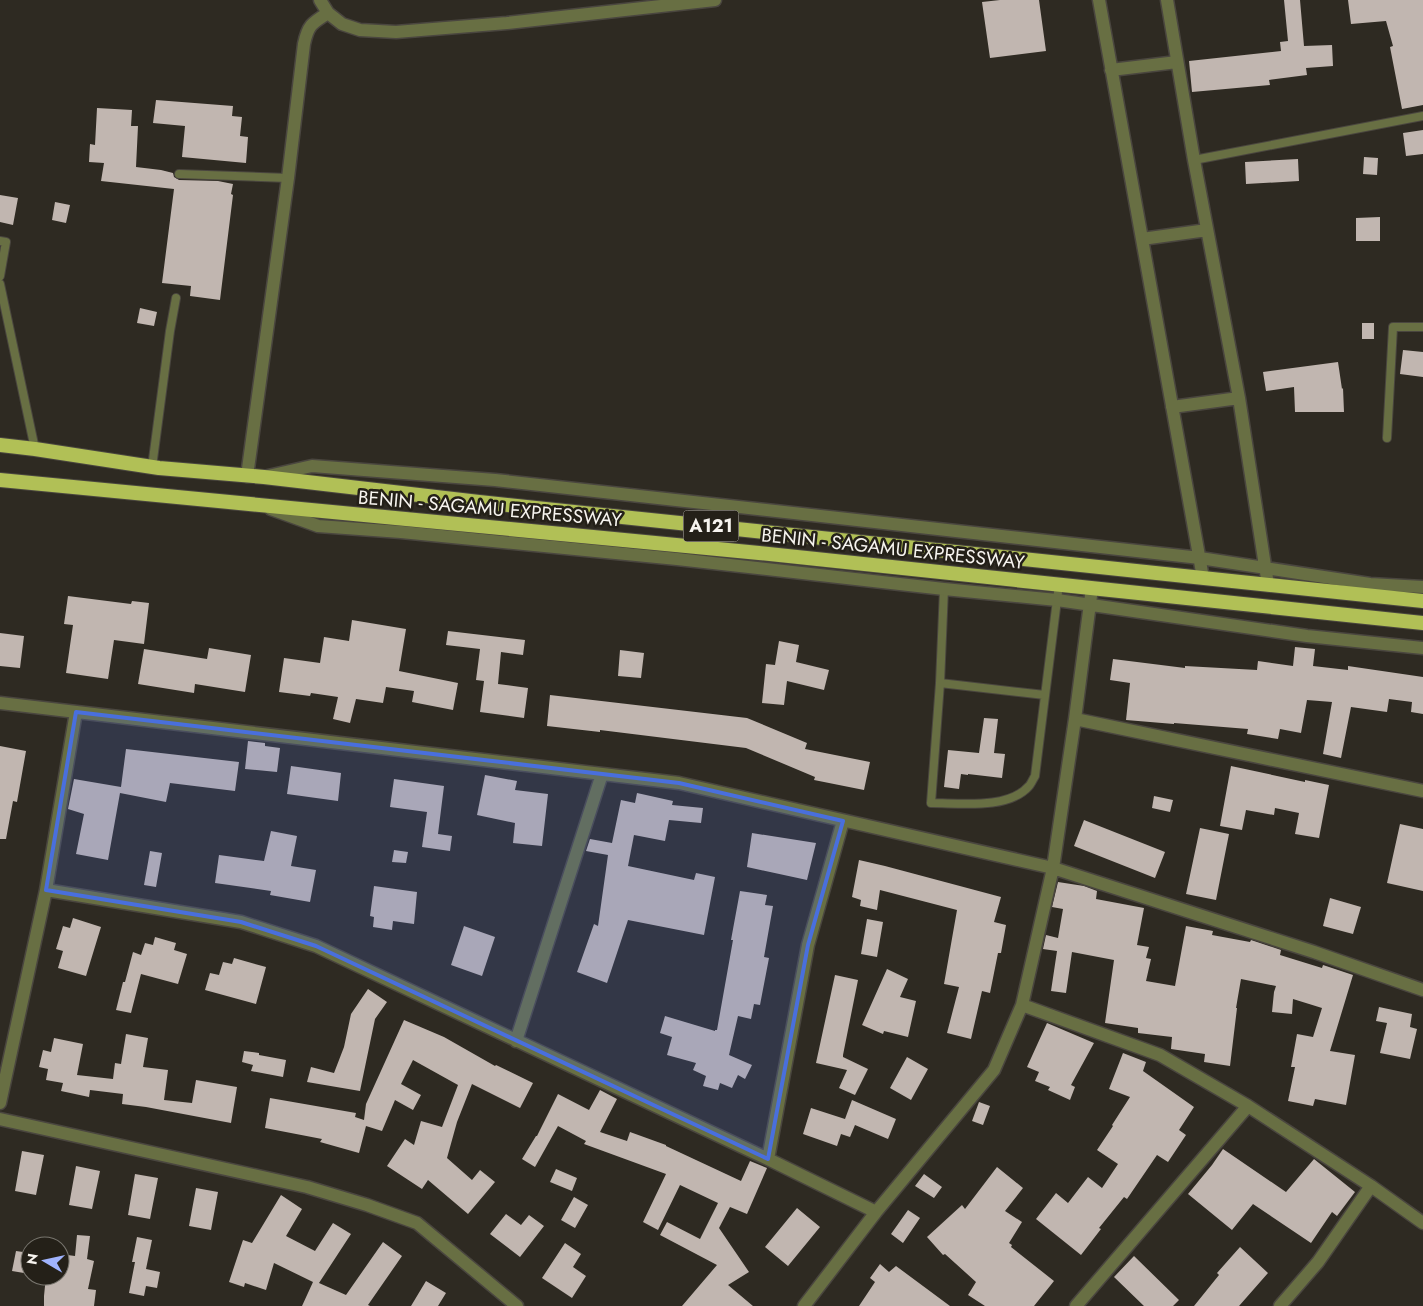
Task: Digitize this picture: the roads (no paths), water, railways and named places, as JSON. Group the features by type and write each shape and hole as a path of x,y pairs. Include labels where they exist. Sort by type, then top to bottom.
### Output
{"highway":[{"name":"A121","path":"0,446 35,449 152,466 499,504 1423,601"},
{"name":"BENIN - SAGAMU EXPRESSWAY","path":"0,480 749,552 1423,623"}],"street":[{"path":"320,0 328,13 342,24 360,30 396,32 517,22 715,0"},
{"path":"1099,0 1203,578"},
{"path":"1167,0 1194,160 1239,398 1268,585"},
{"path":"247,476 288,178 305,38 314,22 328,13"},
{"path":"1111,70 1177,62"},
{"path":"1142,239 1207,230"},
{"path":"1172,407 1239,398"},
{"path":"264,477 312,466 495,480 1200,558 1370,584 1423,587"},
{"path":"259,505 318,526 401,532 677,559 944,590 1057,600 1307,636 1423,648"},
{"path":"804,1306 876,1212 994,1070 1022,1005 1053,868 1092,588"},
{"path":"0,703 679,783 1053,868 1314,952 1423,990"},
{"path":"0,1103 46,890 76,712"},
{"path":"1075,719 1423,791"},
{"path":"516,1041 602,774"},
{"path":"768,1159 808,944 843,821"},
{"path":"46,890 241,922 316,946 768,1159 876,1212"},
{"path":"1022,1005 1160,1054 1248,1106 1371,1186 1423,1223"},
{"path":"1076,1306 1248,1106"},
{"path":"0,1119 307,1187 367,1205 417,1223 517,1306"},
{"path":"1280,1306 1318,1262 1371,1186"}],"lane":[{"path":"1194,160 1423,116"},
{"path":"179,174 288,178"},
{"path":"0,241 6,242 0,276"},
{"path":"0,284 35,449"},
{"path":"152,466 176,298"},
{"path":"1387,438 1393,327 1423,327"},
{"path":"944,590 940,682 931,803 992,803 1017,796 1029,786 1035,776 1059,584"},
{"path":"940,682 1045,695"}]}
